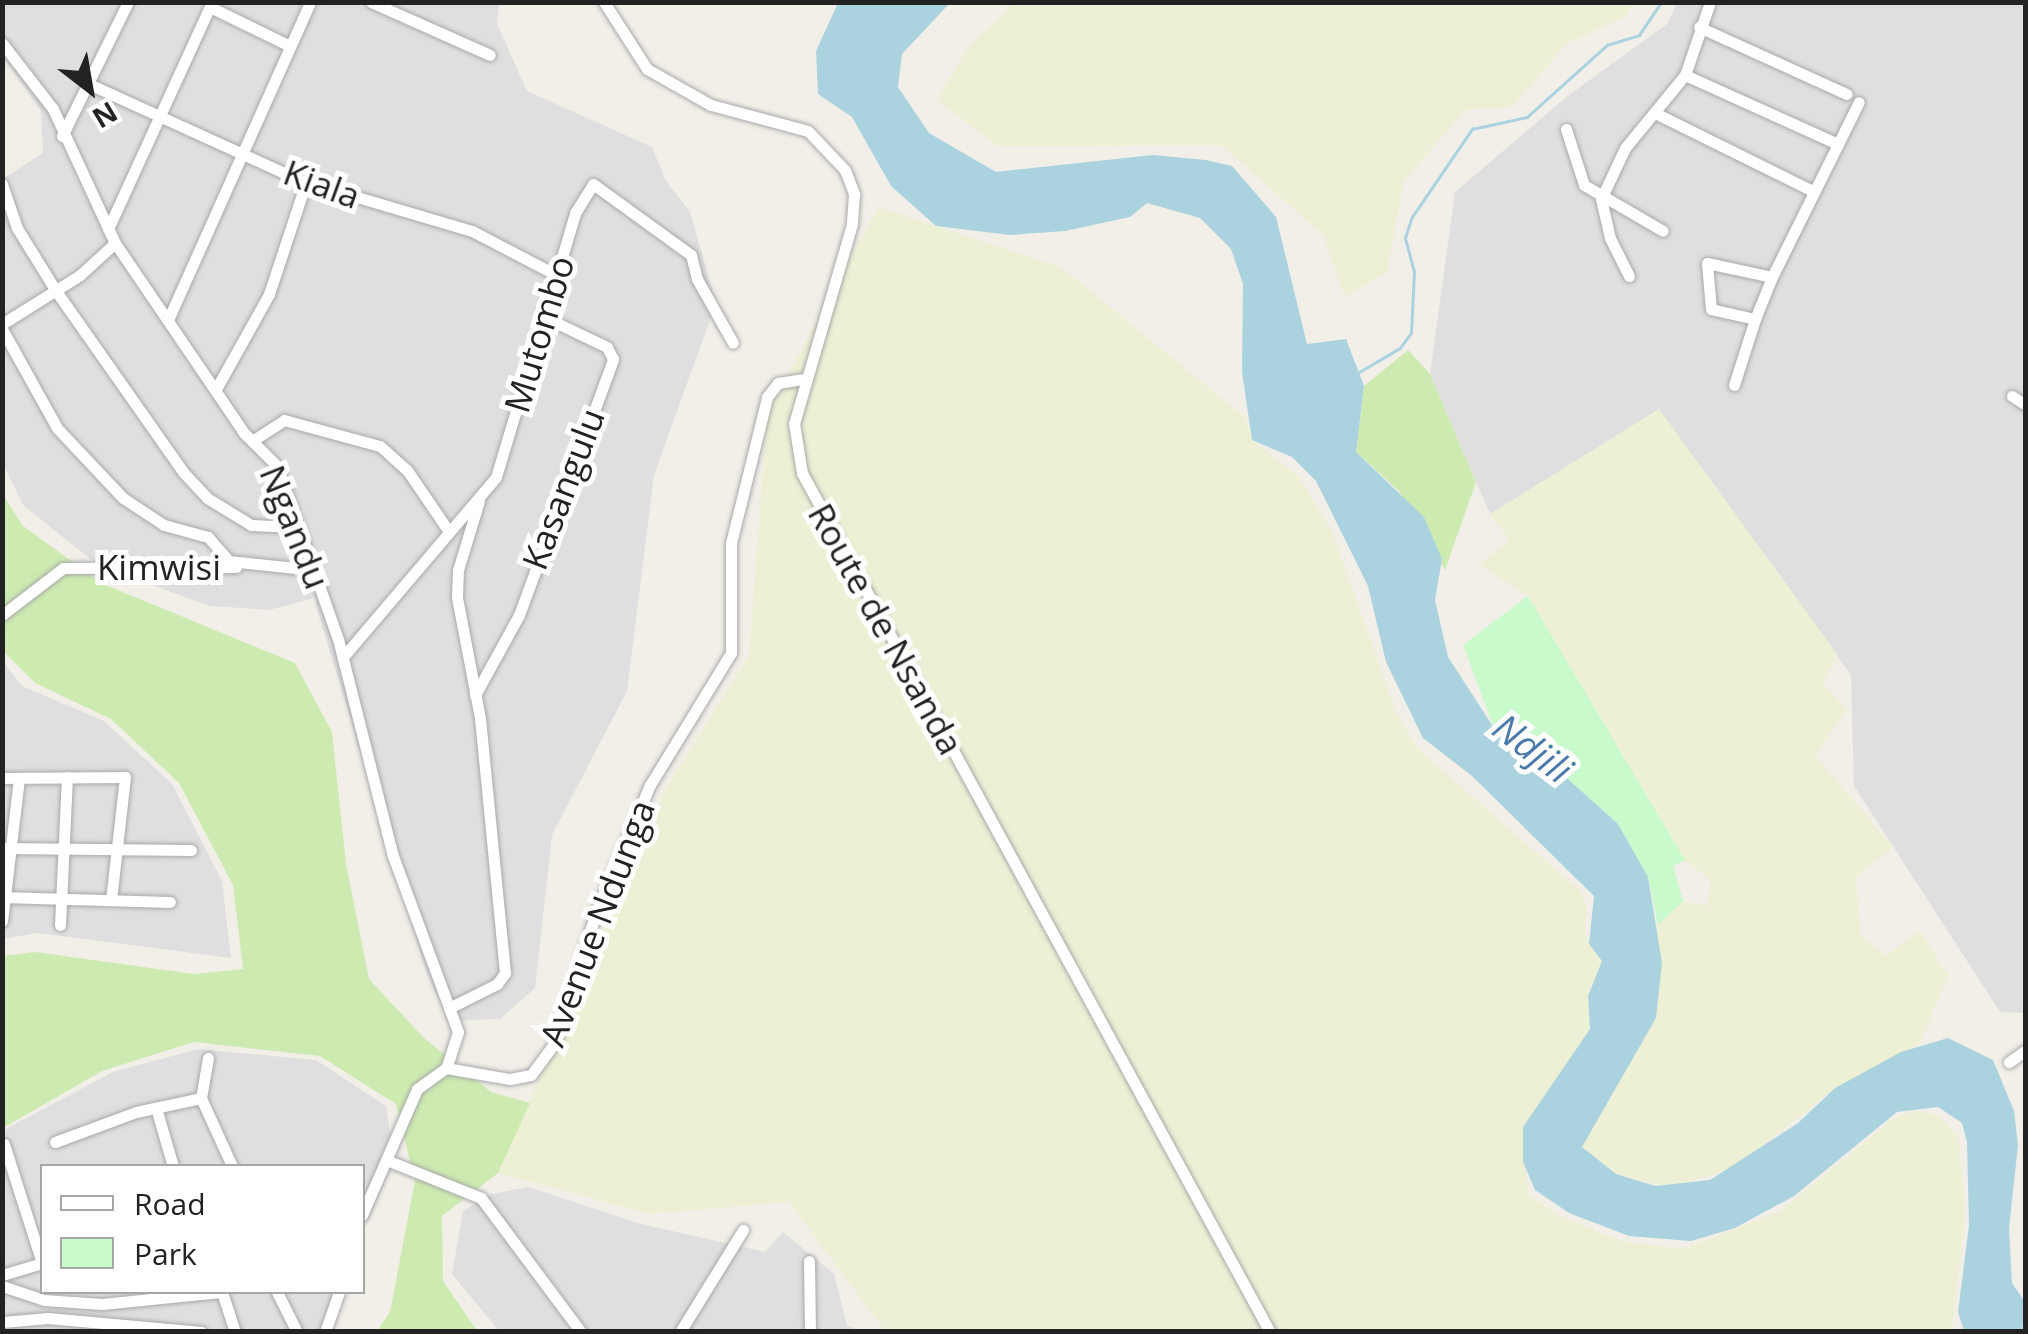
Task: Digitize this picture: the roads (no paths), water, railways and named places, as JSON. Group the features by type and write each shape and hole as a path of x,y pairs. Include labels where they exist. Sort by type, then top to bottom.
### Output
{"street":[{"path":"62,136 128,2"},
{"path":"168,320 310,2"},
{"path":"371,2 401,8 490,55"},
{"name":"Route de Nsanda","path":"604,2 647,69 711,105 808,131 846,170 854,194 852,224 803,379 794,422 802,473 1270,1332"},
{"path":"1629,276 1610,238 1601,199 1625,148 1657,114 1685,74 1710,2"},
{"path":"108,230 165,116 211,5 290,46"},
{"path":"1699,28 1847,94"},
{"name":"Ngandu","path":"2,43 53,109 62,136 116,243 252,441 277,466 342,657 392,856 458,1032 446,1068"},
{"path":"1685,74 1838,144"},
{"name":"Kiala","path":"89,84 306,182 472,231 558,276"},
{"path":"1734,385 1772,277 1860,102"},
{"path":"1657,114 1813,191"},
{"path":"1566,129 1584,185 1601,199 1663,230"},
{"path":"216,389 269,294 306,182"},
{"name":"Mutombo","path":"342,657 496,477 575,213 587,188 599,183 691,254 697,279 734,342"},
{"path":"2,184 16,228 56,291 143,422 206,498 250,525 296,527"},
{"path":"116,243 56,291 2,327 57,428 106,483 156,521 208,537 228,561 315,570"},
{"path":"1755,318 1711,309 1708,262 1772,277"},
{"name":"Kasangulu","path":"476,695 519,615 613,358 607,347 544,317"},
{"name":"Avenue Ndunga","path":"446,1068 522,1078 544,1062 556,1042 596,912 650,784 731,653 732,543 767,397 778,382 803,379"},
{"path":"2012,396 2026,405"},
{"path":"252,441 284,420 380,446 408,470 448,530"},
{"path":"449,1008 497,984 505,973 476,695 458,570 480,500"},
{"name":"Kimwisi","path":"2,615 64,568 271,568"},
{"path":"60,925 60,850 67,777"},
{"path":"2,778 125,778 111,900"},
{"path":"2,921 7,848 19,779"},
{"path":"7,848 191,850"},
{"path":"4,897 170,902"},
{"path":"2009,1062 2026,1050"},
{"path":"208,1058 201,1098 231,1164"},
{"path":"365,1208 418,1089 446,1068"},
{"path":"54,1142 156,1108 201,1098"},
{"path":"156,1108 172,1164"},
{"path":"4,1144 40,1257"},
{"path":"389,1161 481,1198 581,1332"},
{"path":"680,1332 743,1230"},
{"path":"809,1261 810,1332"},
{"path":"2,1276 40,1264"},
{"path":"2,1286 44,1300 102,1304 201,1294"},
{"path":"222,1294 235,1332"},
{"path":"277,1294 297,1332"},
{"path":"325,1332 338,1294"},
{"path":"2,1322 48,1318 201,1332"}],"water":[{"path":"838,3 950,3 902,54 898,87 929,133 996,172 1153,155 1206,160 1232,166 1276,217 1307,344 1346,339 1364,386 1356,452 1424,517 1442,559 1435,600 1448,657 1494,728 1558,770 1618,824 1648,877 1662,963 1656,1018 1582,1147 1616,1174 1655,1186 1710,1180 1798,1123 1835,1088 1901,1052 1948,1038 1993,1060 2014,1111 2018,1145 2009,1229 2012,1283 2025,1302 2022,1331 1964,1331 1958,1312 1969,1225 1967,1142 1962,1123 1938,1107 1897,1112 1794,1196 1735,1228 1691,1241 1629,1236 1569,1213 1535,1190 1523,1162 1523,1127 1590,1029 1588,996 1602,961 1589,944 1594,896 1472,776 1423,738 1386,662 1368,586 1316,481 1292,457 1252,440 1242,372 1243,284 1231,249 1200,218 1147,203 1130,217 1065,231 1010,235 936,226 891,186 852,117 818,94 816,51"}],"waterway":[{"path":"1354,375 1400,348 1411,333 1414,272 1405,238 1412,217 1472,129 1527,117 1607,45 1639,35 1661,2"}],"water label":[{"name":"Ndjili","path":"1533,748"}]}
